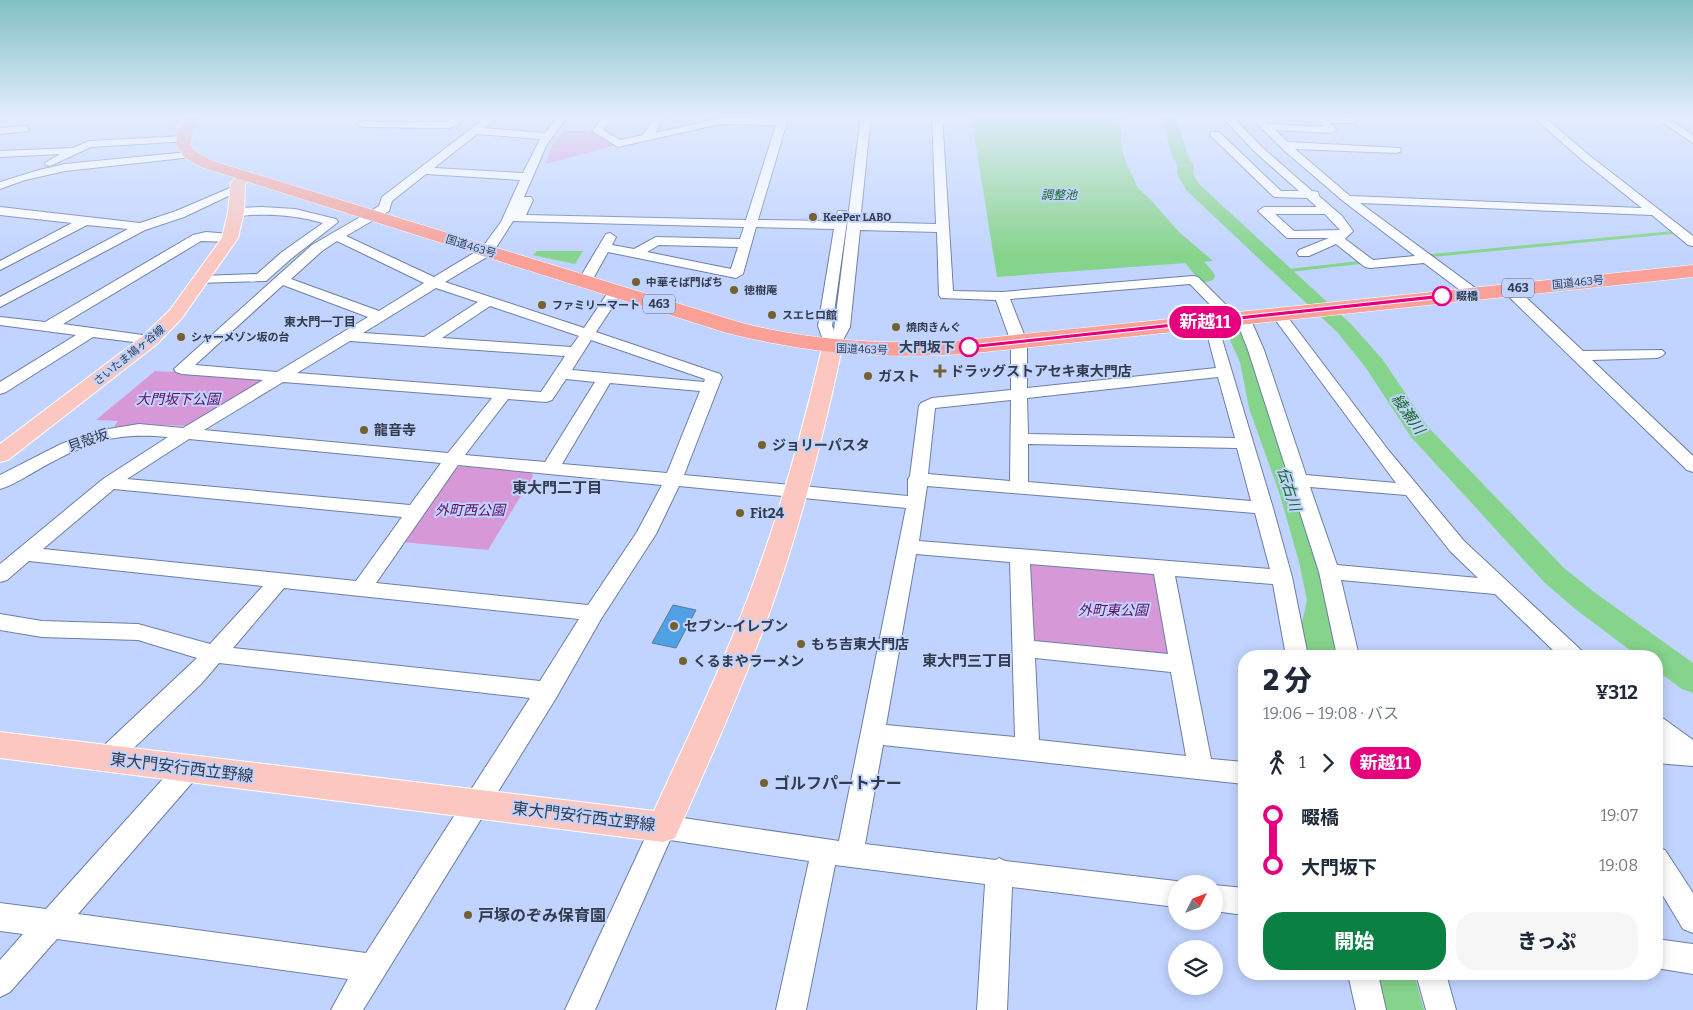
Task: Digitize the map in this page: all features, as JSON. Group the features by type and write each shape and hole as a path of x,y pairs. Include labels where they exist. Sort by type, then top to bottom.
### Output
{"highway":[{"name":"国道463号","path":"203,162 242,182 372,216 774,339 832,348 920,350 1018,342 1693,270"}],"main road":[{"name":"さいたま鳩ヶ谷線","path":"0,455 150,340 176,314 230,238 242,182"},
{"name":"東大門安行西立野線","path":"0,745 663,827 729,678 763,592 797,491 817,416 832,348"}],"street":[{"path":"0,186 51,162"},
{"path":"21,177 72,166 123,162"},
{"path":"436,162 393,193 386,200 385,208 317,248 182,369 546,397 616,291"},
{"path":"0,575 109,483 185,433 488,252 507,222 534,162"},
{"path":"544,162 518,219 943,228"},
{"path":"605,246 736,274 770,162"},
{"path":"832,348 843,327 847,225 852,162"},
{"path":"847,225 858,162"},
{"path":"940,162 946,295 1002,296 1193,280 1256,350 1329,572 1347,650"},
{"path":"1244,162 1278,195 1309,194 1655,212"},
{"path":"1273,162 1338,219 1347,231 1304,253"},
{"path":"1304,162 1344,196 1473,293"},
{"path":"1594,162 1693,242"},
{"path":"425,171 528,178"},
{"path":"0,303 141,227 180,214 242,182"},
{"path":"201,280 261,278 287,255 332,222 304,213 280,210 236,212"},
{"path":"1327,210 1264,212 1290,235 1340,236 1370,264 1426,259"},
{"path":"0,212 141,227"},
{"path":"0,266 86,221"},
{"path":"585,281 618,222"},
{"path":"48,327 197,238 206,236 230,238"},
{"path":"336,236 435,283 714,377 673,480 646,534 594,613 548,691 346,1010"},
{"path":"636,253 656,241 745,243"},
{"path":"0,252 22,254"},
{"path":"281,280 380,316"},
{"path":"1509,289 1693,466"},
{"path":"1002,296 1018,342 1019,487"},
{"path":"426,342 489,301"},
{"path":"1278,314 1411,490 1457,546 1566,650"},
{"path":"1229,320 1224,372 1282,576 1296,650"},
{"path":"0,321 150,340"},
{"path":"0,390 90,333"},
{"path":"348,336 575,352"},
{"path":"1578,356 1657,353"},
{"path":"791,1010 872,734 916,504 917,479 927,406 932,403 1224,372"},
{"path":"561,374 710,387"},
{"path":"550,469 606,377"},
{"path":"360,590 452,460 504,394"},
{"name":"貝殻坂","path":"0,483 64,448 109,432 139,429 452,460 797,491 916,504"},
{"path":"1020,439 1245,443"},
{"path":"917,479 1264,508"},
{"path":"1298,480 1411,490"},
{"path":"109,483 417,512"},
{"path":"908,547 1282,576"},
{"path":"25,554 594,613"},
{"path":"1020,556 1027,749"},
{"path":"1163,567 1200,768"},
{"path":"1329,572 1498,587"},
{"path":"107,758 194,677 279,581"},
{"path":"0,622 42,629 138,632 213,654 548,691"},
{"path":"1023,648 1181,664"},
{"path":"1663,731 1693,755"},
{"path":"872,734 1238,772"},
{"path":"1663,753 1693,755"},
{"path":"0,982 188,769"},
{"path":"580,1010 663,827 837,854 999,871 1168,893"},
{"path":"1663,870 1693,919"},
{"path":"992,1010 999,871"},
{"path":"1223,899 1238,901"},
{"path":"0,917 372,968"},
{"path":"1663,954 1693,959"},
{"path":"1364,980 1371,1010"},
{"path":"1433,980 1441,1010"}],"green space":[{"name":"大門坂下公園","path":"174,370 263,378 264,380 188,426 142,424 114,427 118,421 96,420 155,371 172,372"},
{"name":"外町西公園","path":"461,466 531,472 533,476 488,550 402,542 455,468"},
{"name":"外町東公園","path":"1026,562 1158,574 1171,655 1031,645"}],"water":[{"name":"調整池","path":"979,162 1126,162 1138,188 1179,232 1213,261 997,277"},
{"path":"537,251 583,251 575,264 533,255"}],"building":[{"name":"セブン-イレブン","path":"673,605 696,610 676,648 652,643"}],"waterway":[{"name":"綾瀬川","path":"1184,162 1186,166 1185,174 1192,187 1345,329 1375,365 1419,432 1554,575 1584,600 1652,650"},
{"path":"1427,256 1678,232"},
{"name":"伝右川","path":"1171,234 1206,276"},
{"path":"1285,271 1364,262"},
{"name":"伝右川","path":"1233,325 1251,362 1261,408 1293,495 1313,562 1322,600 1316,628 1320,650"},
{"name":"綾瀬川","path":"1663,658 1693,680"},
{"name":"伝右川","path":"1395,980 1403,1010"}],"bus line":[{"name":"新越11","path":"969,347 1442,296"}],"place":[{"name":"KeePer LABO","path":"813,217"},
{"name":"中華そば門ぱち","path":"636,282"},
{"name":"徳樹庵","path":"734,290"},
{"name":"畷橋","path":"1442,296"},
{"name":"ファミリーマート","path":"542,305"},
{"name":"スエヒロ館","path":"772,315"},
{"name":"焼肉きんぐ","path":"896,327"},
{"name":"シャーメゾン坂の台","path":"181,337"},
{"name":"大門坂下","path":"969,347"},
{"name":"ドラッグストアセキ東大門店","path":"940,371"},
{"name":"ガスト","path":"868,376"},
{"name":"龍音寺","path":"364,430"},
{"name":"ジョリーパスタ","path":"762,445"},
{"name":"Fit24","path":"740,513"},
{"name":"セブン-イレブン","path":"674,626"},
{"name":"もち吉東大門店","path":"801,644"},
{"name":"くるまやラーメン","path":"683,661"},
{"name":"ゴルフパートナー","path":"764,783"},
{"name":"戸塚のぞみ保育園","path":"468,915"}],"district":[{"name":"東大門一丁目","path":"320,322"},
{"name":"東大門二丁目","path":"557,488"},
{"name":"東大門三丁目","path":"967,661"}]}
